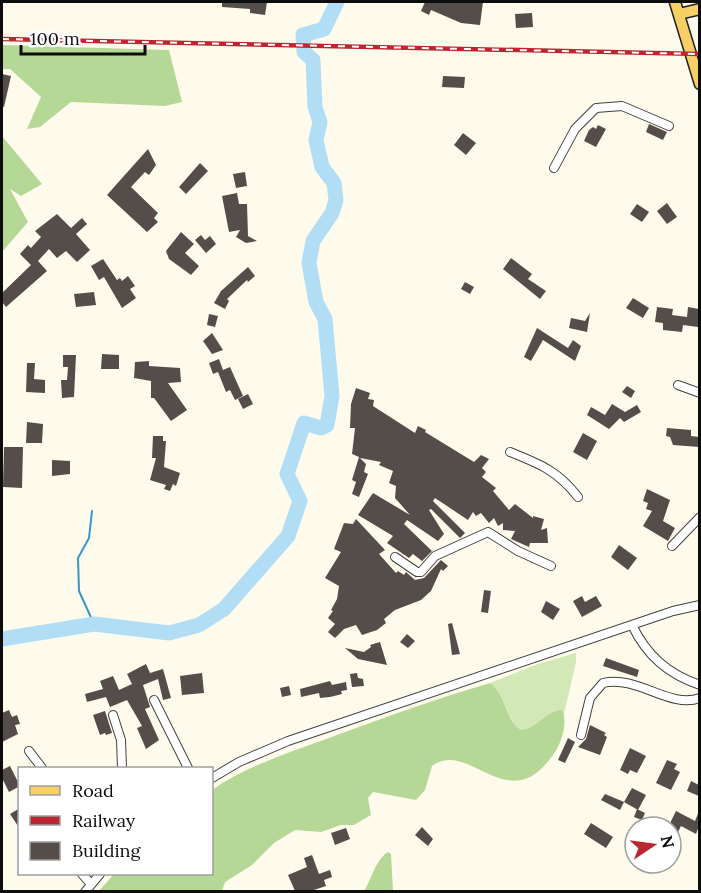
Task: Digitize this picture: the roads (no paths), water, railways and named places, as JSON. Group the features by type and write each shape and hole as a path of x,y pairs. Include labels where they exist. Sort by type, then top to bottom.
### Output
{"main road":[{"path":"675,2 699,84"},
{"path":"679,14 699,9"}],"street":[{"path":"554,168 582,120 596,108 616,106 633,110 669,126"},
{"path":"678,384 699,393"},
{"path":"510,452 550,469 564,479 578,497"},
{"path":"672,546 699,517"},
{"path":"395,557 417,572 421,572 435,556 488,532 551,566"},
{"path":"213,777 239,762 288,741 632,625 699,606"},
{"path":"632,625 657,662 668,671 699,685"},
{"path":"581,735 590,698 603,683 625,682 686,701 699,698"},
{"path":"153,700 187,767"},
{"path":"113,715 121,740 122,767"},
{"path":"28,751 41,767"},
{"path":"88,888 98,875"}],"waterway":[{"path":"2,639 94,624 169,633 199,625 224,609 288,536 300,501 287,474 304,423 321,428 327,425 332,396 325,319 316,302 309,263 313,241 332,213 336,200 334,183 322,167 316,140 320,122 315,107 313,60 304,52 303,35 324,29 337,2"},
{"path":"92,511 89,538 78,558 79,591 94,624"}],"railway":[{"path":"2,39 700,54"}]}
